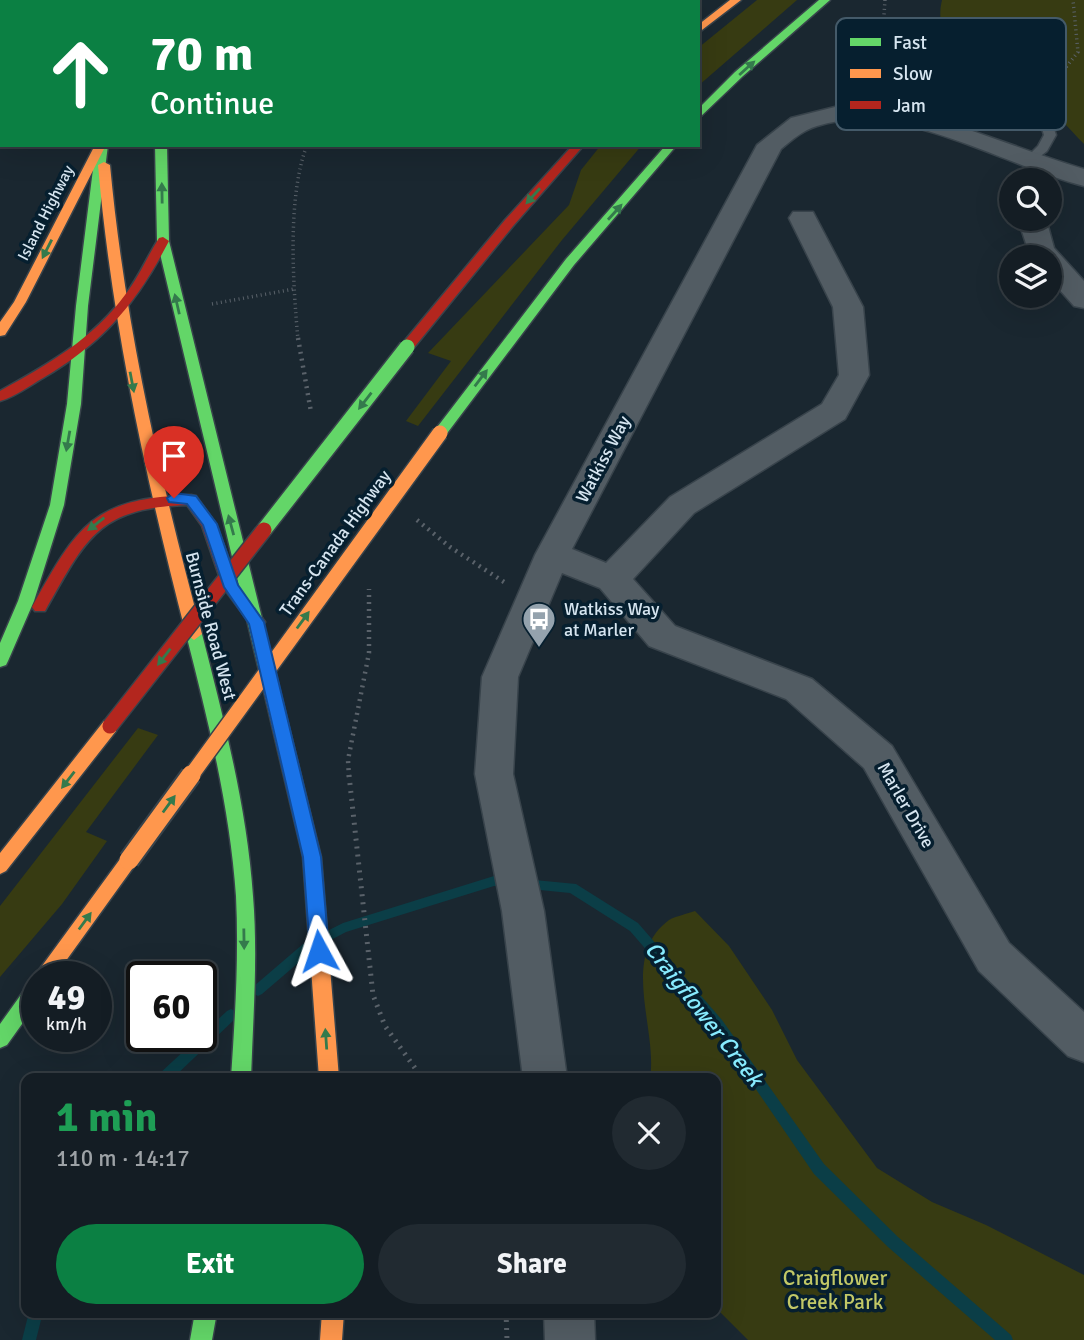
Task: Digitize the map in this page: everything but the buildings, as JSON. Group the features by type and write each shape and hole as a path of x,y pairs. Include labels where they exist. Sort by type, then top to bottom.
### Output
{"main road":[{"path":"700,28 736,0"},
{"path":"700,114 739,74 825,0"},
{"name":"Island Highway","path":"0,332 20,302 101,147"},
{"path":"0,660 26,601 57,505 74,404 102,147"},
{"name":"Burnside Road West","path":"102,147 110,247 120,315 157,497 212,703 242,871 245,1000 241,1073"},
{"path":"161,147 163,241 312,857 329,1073"},
{"path":"0,866 407,347 509,223 577,147"},
{"name":"Trans-Canada Highway","path":"56,961 440,433 569,262 670,147"},
{"path":"0,397 78,349 120,315 144,280 163,241"},
{"path":"0,673 84,534 121,505 157,497 191,500 209,524 231,587 257,622"},
{"path":"0,1039 21,1010"},
{"path":"201,1340 205,1318"},
{"path":"331,1340 333,1318"}],"street":[{"name":"Watkiss Way","path":"544,1073 523,911 494,774 500,677 552,555 770,145 799,124 836,113"},
{"name":"Watkiss Way","path":"942,130 1031,168"},
{"name":"Watkiss Way","path":"1062,174 1084,178"},
{"path":"612,579 682,505 834,411 855,375 848,307 803,218"},
{"path":"1062,274 1084,299"},
{"name":"Marler Drive","path":"552,555 612,579 662,636 799,689 878,757 994,957 1084,1041"},
{"path":"569,1318 570,1340"}],"lane":[{"path":"1037,168 1050,135 1048,130"}],"path":[{"path":"884,18 885,0"},
{"path":"1066,67 1078,52 1073,0"},
{"path":"178,310 294,289 294,190 306,147"},
{"path":"355,857 373,995 385,1026 418,1073"},
{"path":"506,1318 506,1340"}],"green space":[{"path":"757,0 797,0 700,84 700,46"},
{"path":"942,0 1084,0 1084,144 1066,125 1066,18 940,18"},
{"path":"599,147 640,147 562,240 418,426 406,421 451,361 428,353 569,205 581,170"},
{"path":"138,728 158,735 86,832 107,841 62,904 0,977 0,906"},
{"name":"Craigflower Creek Park","path":"695,911 729,946 772,1010 797,1060 877,1168 932,1202 986,1225 1084,1275 1084,1340 748,1340 721,1313 721,1073 650,1073 643,973 646,953 654,935 675,917"}],"waterway":[{"name":"Craigflower Creek","path":"327,937 343,928 494,881 508,882"},
{"name":"Craigflower Creek","path":"524,884 572,888 634,927 718,1024 819,1169 893,1242 1006,1340"},
{"name":"Craigflower Creek","path":"258,990 307,948"},
{"name":"Craigflower Creek","path":"169,1073 231,1015"},
{"name":"Craigflower Creek","path":"29,1340 34,1318"}],"traffic: fast":[{"path":"700,114 739,74 825,0"},
{"path":"0,661 26,601 57,505 74,404 82,306 102,147"},
{"path":"161,147 163,241 270,683"},
{"path":"440,433 570,262 670,147"},
{"path":"264,530 407,347"},
{"path":"194,634 222,751 242,870 246,948 241,1073"},
{"path":"0,1039 21,1010"},
{"path":"201,1340 205,1318"}],"traffic: slow":[{"path":"700,28 736,0"},
{"path":"0,332 20,302 100,147"},
{"path":"104,165 117,285 138,402 194,634"},
{"path":"129,860 440,433"},
{"path":"270,683 312,857 329,1073"},
{"path":"0,866 110,726"},
{"path":"56,961 129,860"},
{"path":"331,1340 333,1318"}],"traffic: jam":[{"path":"407,347 509,223 577,147"},
{"path":"0,397 77,351 115,317 147,271 163,241"},
{"path":"40,607 68,558 96,525 113,513 133,505 191,500 209,524 231,587 257,622"},
{"path":"110,726 264,530"}],"place":[{"name":"Watkiss Way at Marler","path":"539,649"}],"route":[{"path":"174,498 191,500 209,524 231,587 257,622 312,857 319,951"}]}
